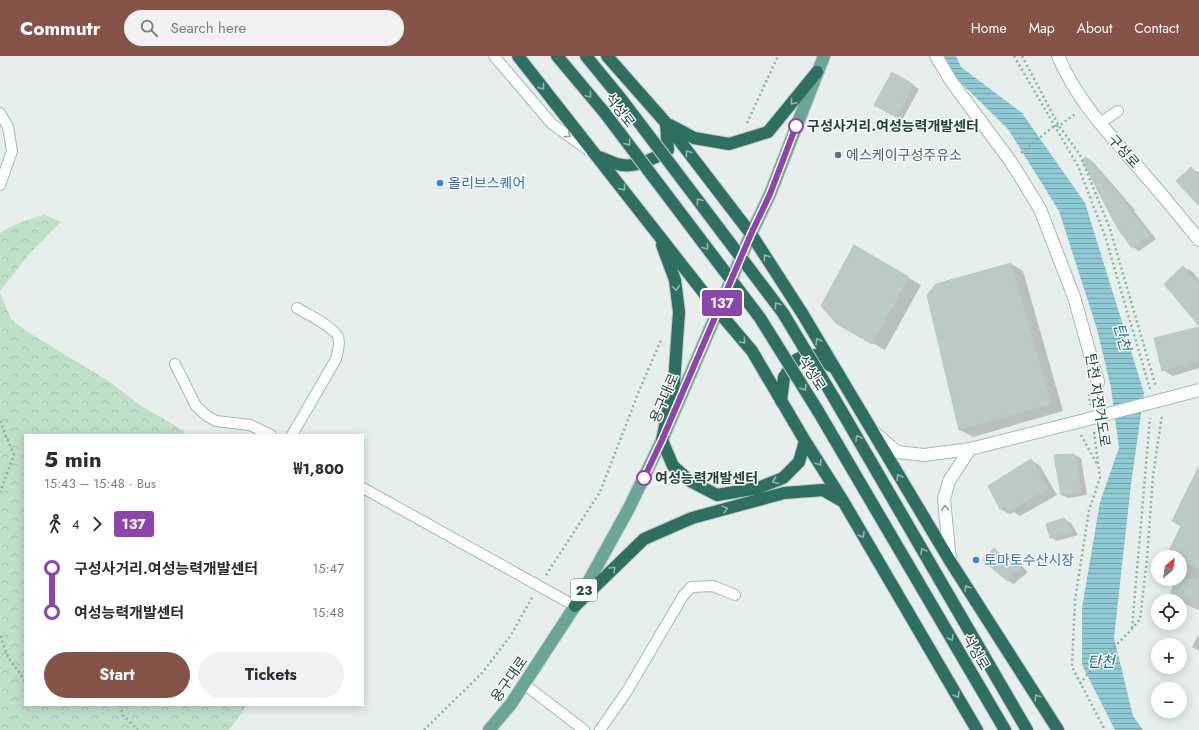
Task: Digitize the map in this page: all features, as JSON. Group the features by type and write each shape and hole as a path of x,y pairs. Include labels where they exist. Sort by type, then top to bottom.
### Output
{"highway":[{"path":"518,56 718,311 752,351 805,441 843,501 977,730"},
{"name":"석성로","path":"557,56 604,112 760,318 818,411 1005,730"},
{"name":"석성로","path":"586,56 622,100 783,313 1027,730"},
{"path":"607,56 666,123 751,234 802,313 950,561 1058,730"},
{"path":"666,123 694,138 729,144 768,132 817,72"},
{"path":"598,157 618,164 629,165 656,158 668,150 666,123"},
{"path":"644,215 663,248 675,280 679,312 674,383 662,440 674,466 690,481 717,495 758,488 783,478 799,462 805,441"},
{"path":"781,401 784,377 796,360 805,355 815,355 834,368"},
{"path":"575,606 644,539 692,518 784,493 823,490 843,501"}],"main road":[{"name":"용구대로","path":"489,730 511,704 575,606 629,508 662,440 751,234 770,194 824,56"}],"street":[{"path":"936,56 951,80 1011,162 1040,209 1074,297 1098,382"},
{"name":"구성로","path":"1058,56 1063,68 1086,106 1199,240"},
{"path":"872,430 897,452 924,455 970,449 1199,390"},
{"path":"950,561 944,499 949,481 970,449"}],"lane":[{"path":"494,56 552,124 598,157"},
{"path":"1100,123 1118,110"},
{"path":"0,113 8,127 12,151 0,184"},
{"path":"293,434 336,359 339,339 334,331 297,308"},
{"path":"174,364 196,406 207,416 216,421 250,425 269,434"},
{"path":"364,489 575,606"},
{"path":"600,730 627,691 683,596 691,587 713,586 735,595"},
{"path":"524,684 584,730"}],"path":[{"path":"746,126 778,56"},
{"path":"1014,56 1078,166 1105,236 1150,388 1150,395"},
{"path":"1022,56 1059,126 1080,155 1110,229 1156,387"},
{"path":"1016,158 1054,126 1059,126 1086,106"},
{"path":"424,730 482,673 511,635 539,586 600,492 639,391 663,337"},
{"name":"탄천 자전거도로","path":"1089,392 1091,407"},
{"path":"1080,684 1140,619 1147,559 1153,476 1163,410"},
{"path":"1132,628 1150,415"},
{"path":"0,421 14,455 0,492"},
{"path":"1077,422 1099,466"},
{"name":"탄천 자전거도로","path":"1094,429 1100,478 1089,510 1075,600 1072,667 1105,730"},
{"path":"0,636 9,659 24,680"},
{"path":"120,706 123,715 138,730"}],"green space":[{"path":"45,215 61,222 30,253 0,291 0,233 22,222"},
{"path":"0,293 11,319 26,331 107,380 143,407 184,431 183,434 24,434 24,706 246,706 229,730 0,730"}],"water":[{"name":"탄천","path":"942,56 956,56 961,67 1022,113 1085,203 1144,393 1131,484 1114,638 1133,716 1143,730 1115,730 1082,665 1082,608 1100,502 1119,448 1111,388 1097,329 1059,211 1008,129 955,77"}],"building":[{"path":"892,72 914,85 896,117 874,105"},
{"path":"1086,157 1129,206 1128,207 1150,235 1132,248 1118,229 1082,160"},
{"path":"1191,167 1199,177 1199,206 1176,181"},
{"path":"854,245 909,277 872,344 837,324 821,306"},
{"path":"1011,263 1051,404 959,430 927,295 936,284"},
{"path":"1183,266 1199,284 1199,326 1164,284"},
{"path":"1199,327 1199,360 1162,371 1154,338"},
{"path":"1074,454 1081,492 1061,495 1054,455"},
{"path":"1031,459 1048,489 1009,511 1007,506 1000,509 988,486"},
{"path":"1199,466 1199,569 1187,563 1187,550 1169,550 1181,526 1172,521"},
{"path":"1064,518 1072,532 1050,538 1046,524"},
{"path":"994,548 1004,558 1007,554 1022,567 1007,581 983,560"},
{"path":"1187,579 1199,579 1199,610 1187,604 1187,594 1171,594 1173,586 1187,586"}],"bus line":[{"name":"137","path":"644,478 770,194 796,126"}],"place":[{"name":"구성사거리.여성능력개발센터","path":"796,126"},
{"name":"에스케이구성주유소","path":"838,155"},
{"name":"올리브스퀘어","path":"440,183"},
{"name":"여성능력개발센터","path":"644,478"},
{"name":"토마토수산시장","path":"976,560"}]}
